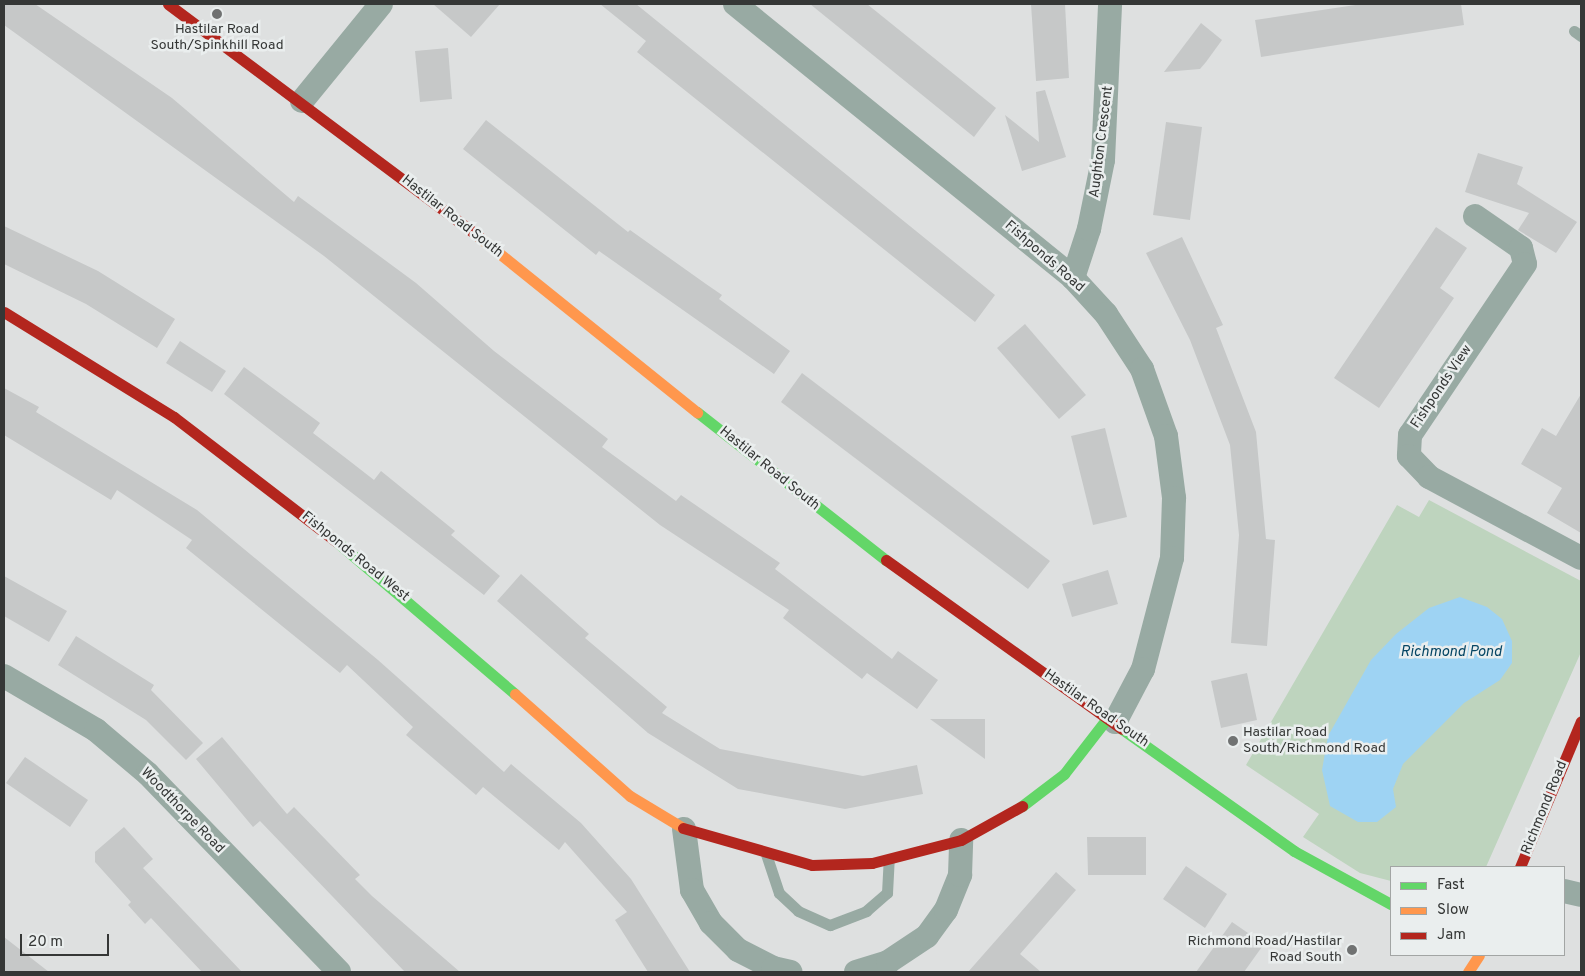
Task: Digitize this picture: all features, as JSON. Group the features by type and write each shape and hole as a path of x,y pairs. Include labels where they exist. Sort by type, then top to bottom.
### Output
{"street":[{"name":"Hastilar Road South","path":"168,4 302,101 868,548 1310,861 1390,903"},
{"path":"302,101 381,4"},
{"name":"Fishponds Road","path":"735,4 1073,278 1106,314 1142,368 1166,436 1174,498 1172,558 1162,610 1143,669 1112,720"},
{"name":"Aughton Crescent","path":"1073,278 1089,229 1102,160 1110,4"},
{"name":"Fishponds View","path":"1475,216 1520,248 1525,264 1410,435 1409,456 1429,477 1581,558"},
{"name":"Fishponds Road West","path":"4,312 174,417 258,478 396,590 630,796 684,829 766,854 812,865 889,859 961,840 1026,804 1064,774 1112,720"},
{"name":"Woodthorpe Road","path":"4,676 96,730 148,774 339,972"},
{"name":"Richmond Road","path":"1520,866 1581,721"},
{"path":"684,829 692,890 711,923 738,950 773,968 791,972"},
{"path":"856,972 888,962 927,936 946,910 960,874 961,840"},
{"path":"1565,891 1581,895"},
{"path":"1468,972 1478,956"}],"lane":[{"path":"766,854 779,893 798,911 830,925 866,911 887,894 889,859"}],"green space":[{"path":"1429,500 1581,581 1581,652 1486,866 1390,866 1390,881 1360,873 1303,837 1319,814 1246,765 1397,505 1419,517"}],"water":[{"name":"Richmond Pond","path":"1460,597 1487,607 1502,619 1512,641 1512,663 1500,680 1464,703 1403,764 1393,789 1396,807 1377,822 1358,822 1330,806 1322,770 1328,736 1371,660 1396,634 1429,608"}],"building":[{"path":"4,4 35,4 172,98 294,202 298,196 416,283 494,351 608,439 602,447 676,501 681,495 780,563 775,569 892,659 898,651 938,680 917,709 867,673 862,679 783,618 789,610 660,525 324,256 4,25"},
{"path":"433,4 500,4 471,37"},
{"path":"600,4 636,4 995,295 975,322 637,52 646,41"},
{"path":"810,4 867,4 996,108 974,137"},
{"path":"1031,4 1065,4 1069,78 1036,81"},
{"path":"1362,4 1461,4 1464,25 1261,57 1255,20"},
{"path":"1201,23 1222,40 1206,62 1200,69 1164,72"},
{"path":"448,48 452,99 420,102 415,51"},
{"path":"1045,90 1066,157 1022,171 1005,115 1039,142 1036,92"},
{"path":"486,120 628,232 630,230 722,295 719,299 790,351 774,374 599,251 596,255 463,149"},
{"path":"1166,122 1202,127 1190,220 1153,215"},
{"path":"1478,153 1523,167 1517,184 1577,222 1556,253 1518,230 1529,213 1465,192"},
{"path":"4,226 98,271 175,319 157,348 86,304 4,264"},
{"path":"1436,227 1467,248 1440,288 1454,298 1379,408 1334,378"},
{"path":"1182,237 1223,325 1216,328 1256,432 1266,539 1275,540 1267,646 1231,643 1239,535 1230,445 1190,340 1146,253"},
{"path":"1025,324 1086,395 1059,419 997,348"},
{"path":"180,341 226,371 212,392 166,363"},
{"path":"244,367 320,423 313,433 374,480 381,471 455,531 451,535 500,576 484,595 224,394"},
{"path":"802,373 1050,561 1028,589 781,402"},
{"path":"4,388 39,407 36,412 197,510 378,660 504,772 511,764 581,823 631,879 690,972 648,972 615,920 627,912 565,842 559,850 483,787 476,795 406,735 413,727 347,665 340,673 186,548 192,540 117,490 111,500 4,435"},
{"path":"1581,394 1581,533 1547,513 1562,488 1521,464 1542,428 1556,436"},
{"path":"1105,428 1127,517 1093,525 1071,436"},
{"path":"1108,570 1118,604 1072,617 1062,584"},
{"path":"521,574 589,634 585,638 667,707 662,713 720,749 863,776 917,765 923,794 845,809 738,789 648,733 497,601"},
{"path":"4,576 67,611 49,642 4,616"},
{"path":"76,636 154,685 151,690 203,743 186,760 146,720 58,665"},
{"path":"1247,673 1257,720 1221,728 1211,681"},
{"path":"930,719 985,719 985,759"},
{"path":"222,737 287,814 294,807 360,875 355,879 372,896 460,972 405,972 260,821 253,827 196,759"},
{"path":"25,757 88,800 70,827 6,783"},
{"path":"124,827 153,859 143,868 242,972 202,972 151,918 145,924 128,905 131,902 95,862 95,852"},
{"path":"1087,837 1146,837 1146,875 1088,875"},
{"path":"1186,866 1227,894 1205,928 1163,899"},
{"path":"1056,872 1076,890 1020,954 1041,972 968,972"},
{"path":"1232,922 1264,944 1244,972 1196,972"},
{"path":"4,937 49,972 4,972"}],"traffic: fast":[{"path":"697,412 886,560"},
{"path":"337,542 515,694"},
{"path":"1022,806 1064,774 1108,717"},
{"path":"1122,729 1294,851 1390,903"}],"traffic: slow":[{"path":"479,237 697,412"},
{"path":"515,694 630,796 683,828"},
{"path":"1468,972 1478,956"}],"traffic: jam":[{"path":"168,4 479,237"},
{"path":"4,312 174,417 337,542"},
{"path":"886,560 1122,729"},
{"path":"1520,866 1581,721"},
{"path":"683,828 812,865 872,863 961,840 1022,806"}],"place":[{"name":"Hastilar Road South/Spinkhill Road","path":"217,14"},
{"name":"Hastilar Road South/Richmond Road","path":"1233,741"},
{"name":"Richmond Road/Hastilar Road South","path":"1352,950"}]}
